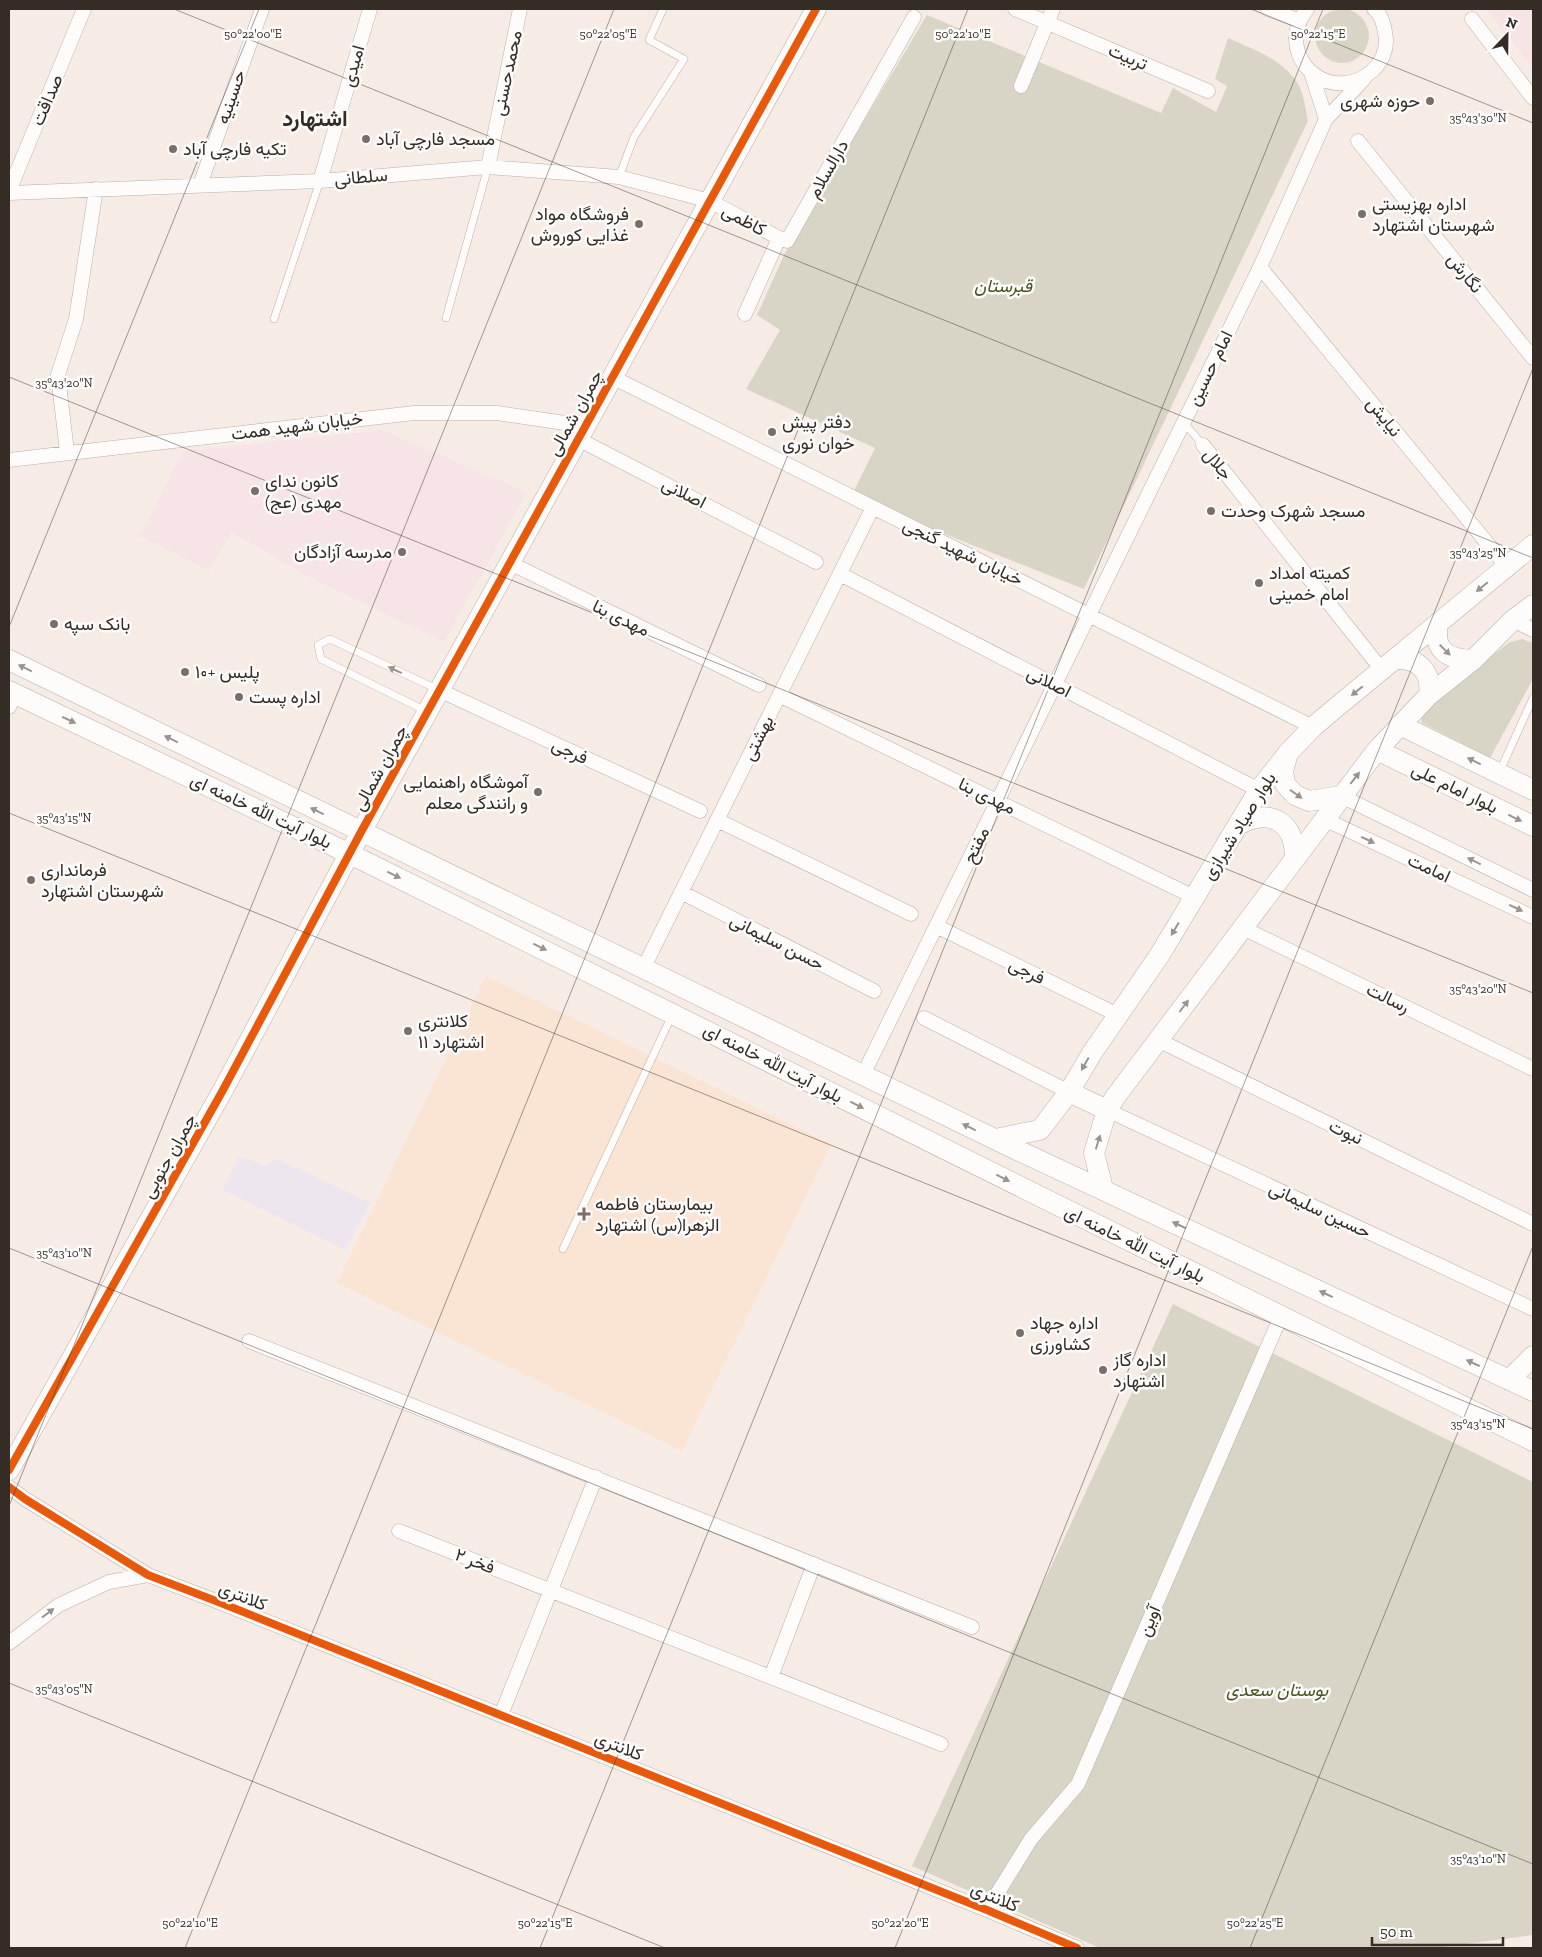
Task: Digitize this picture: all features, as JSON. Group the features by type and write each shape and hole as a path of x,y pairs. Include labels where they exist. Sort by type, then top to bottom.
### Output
{"street":[{"name":"صداقت","path":"9,192 84,9"},
{"name":"حسینیه","path":"200,185 262,9"},
{"name":"امیدی","path":"320,180 370,9"},
{"name":"محمدحسنی","path":"488,167 520,9"},
{"name":"چمران شمالی","path":"350,854 816,9"},
{"name":"تربیت","path":"1015,9 1208,91"},
{"path":"1021,86 1054,9"},
{"path":"1268,9 1300,21"},
{"path":"1307,9 1300,21 1296,39 1300,57 1311,72 1326,119"},
{"name":"امام حسین","path":"1089,615 1260,267 1326,119 1378,66 1386,48 1385,29 1374,9"},
{"name":"دارالسلام","path":"779,238 787,241 914,17"},
{"path":"1472,19 1533,98"},
{"path":"1311,72 1327,82 1346,84 1364,79"},
{"name":"نگارش","path":"1358,141 1533,358"},
{"name":"سلطانی","path":"9,192 320,180 488,167 619,176 710,201"},
{"path":"67,452 58,375 76,319 96,189"},
{"name":"کاظمی","path":"710,201 779,238"},
{"path":"745,314 779,238"},
{"name":"نیایش","path":"1260,267 1507,567"},
{"name":"خیابان شهید گنجی","path":"612,378 1313,727"},
{"name":"خیابان شهید همت","path":"9,460 414,412 497,413 582,432"},
{"name":"اصلانی","path":"582,432 816,562"},
{"name":"جلال","path":"1203,445 1389,664"},
{"name":"بهشتی","path":"643,969 873,508"},
{"name":"بلوار صیاد شیرازی","path":"995,1140 1040,1130 1069,1092 1092,1053 1158,956 1258,790 1288,753 1313,727 1533,546"},
{"name":"مهدی بنا","path":"510,563 760,685"},
{"name":"اصلانی","path":"840,574 1258,790"},
{"path":"1103,1189 1094,1153 1108,1110 1116,1096 1377,750 1429,695 1472,660 1513,620 1533,605"},
{"name":"مفتح","path":"863,1075 1089,615"},
{"path":"1513,620 1533,630"},
{"path":"1438,623 1435,637 1440,648 1450,656 1472,660"},
{"path":"1389,664 1406,659 1423,667 1430,685 1429,695"},
{"name":"بلوار آیت الله خامنه ای","path":"9,660 995,1140 1533,1391"},
{"name":"فرجی","path":"439,690 700,811"},
{"name":"مهدی بنا","path":"779,695 1194,897"},
{"name":"بلوار آیت الله خامنه ای","path":"11,697 350,854 1533,1441"},
{"name":"بلوار امام علی","path":"1400,725 1533,790"},
{"name":"بلوار امام علی","path":"1377,750 1533,826"},
{"path":"1288,753 1283,771 1285,784 1295,795 1309,801 1341,796"},
{"name":"امامت","path":"1341,796 1533,890"},
{"path":"1238,825 1251,818 1265,816 1279,821 1292,837 1295,844 1295,858"},
{"name":"امامت","path":"1324,819 1533,917"},
{"path":"717,820 911,914"},
{"name":"چمران جنوبی","path":"9,1470 223,1090 350,854"},
{"name":"حسن سلیمانی","path":"681,892 874,991"},
{"name":"فرجی","path":"936,926 1118,1015"},
{"name":"رسالت","path":"1243,928 1533,1068"},
{"path":"924,1018 1108,1110"},
{"name":"نبوت","path":"1158,1040 1533,1224"},
{"name":"حسین سلیمانی","path":"1108,1110 1533,1309"},
{"name":"آوین","path":"987,1910 1031,1839 1078,1784 1281,1316"},
{"path":"249,1341 972,1627"},
{"path":"1509,1380 1533,1356"},
{"path":"501,1715 596,1477"},
{"name":"کلانتری","path":"9,1487 25,1499 148,1575 987,1910 1077,1948"},
{"name":"فخر ۲","path":"399,1532 941,1744"},
{"path":"771,1677 814,1564"},
{"path":"9,1642 59,1605 109,1582 148,1575"}],"lane":[{"path":"619,176 634,137 684,59 649,40 663,9"},
{"path":"446,318 488,167"},
{"path":"274,319 320,180"},
{"name":"جلال","path":"1184,423 1203,445"},
{"path":"428,712 321,658 318,645 330,639 439,690"},
{"path":"1499,773 1533,698"},
{"path":"563,1249 673,1013"}],"shaded area":[{"path":"1486,9 1533,9 1533,68"},
{"path":"382,430 527,492 444,642 300,572 231,532 209,571 140,536 183,451"},
{"name":"بیمارستان فاطمه الزهرا(س) اشتهارد","path":"486,976 831,1144 682,1451 337,1283"},
{"path":"239,1156 265,1166 278,1159 370,1203 346,1250 222,1190"}],"green space":[{"path":"1342,9 1352,11 1361,17 1367,26 1369,36 1367,46 1361,55 1352,61 1342,63 1332,61 1323,55 1317,46 1315,36 1317,26 1323,17 1332,11"},
{"name":"قبرستان","path":"927,15 1161,113 1173,88 1216,112 1227,86 1215,79 1228,38 1256,50 1282,66 1299,85 1303,95 1308,121 1084,589 851,497 875,448 746,389 780,330 757,315 785,253"},
{"path":"1522,639 1533,643 1533,679 1490,758 1422,723 1420,710 1510,642"},
{"name":"بوستان سعدی","path":"1173,1304 1533,1482 1533,1935 1435,1948 1100,1948 912,1866"}],"cycle path":[{"path":"9,1470 223,1090 361,832 816,9"},
{"path":"9,1487 25,1499 148,1575 987,1910 1077,1948"}],"place":[{"name":"حوزه شهری","path":"1430,101"},
{"name":"مسجد فارچی آباد","path":"366,139"},
{"name":"تکیه فارچی آباد","path":"173,149"},
{"name":"اداره بهزیستی شهرستان اشتهارد","path":"1362,214"},
{"name":"فروشگاه مواد غذایی کوروش","path":"639,224"},
{"name":"دفتر پیش خوان نوری","path":"772,432"},
{"name":"کانون ندای مهدی (عج)","path":"255,491"},
{"name":"مسجد شهرک وحدت","path":"1211,511"},
{"name":"مدرسه آزادگان","path":"402,552"},
{"name":"کمیته امداد امام خمینی","path":"1259,583"},
{"name":"بانک سپه","path":"54,624"},
{"name":"پلیس +۱۰","path":"185,672"},
{"name":"اداره پست","path":"239,697"},
{"name":"آموشگاه راهنمایی و رانندگی معلم","path":"538,792"},
{"name":"فرمانداری شهرستان اشتهارد","path":"31,880"},
{"name":"کلانتری ۱۱ اشتهارد","path":"408,1031"},
{"name":"بیمارستان فاطمه الزهرا(س) اشتهارد","path":"584,1214"},
{"name":"اداره جهاد کشاورزی","path":"1020,1333"},
{"name":"اداره گاز اشتهارد","path":"1103,1370"}],"district":[{"name":"اشتهارد","path":"315,118"}]}
